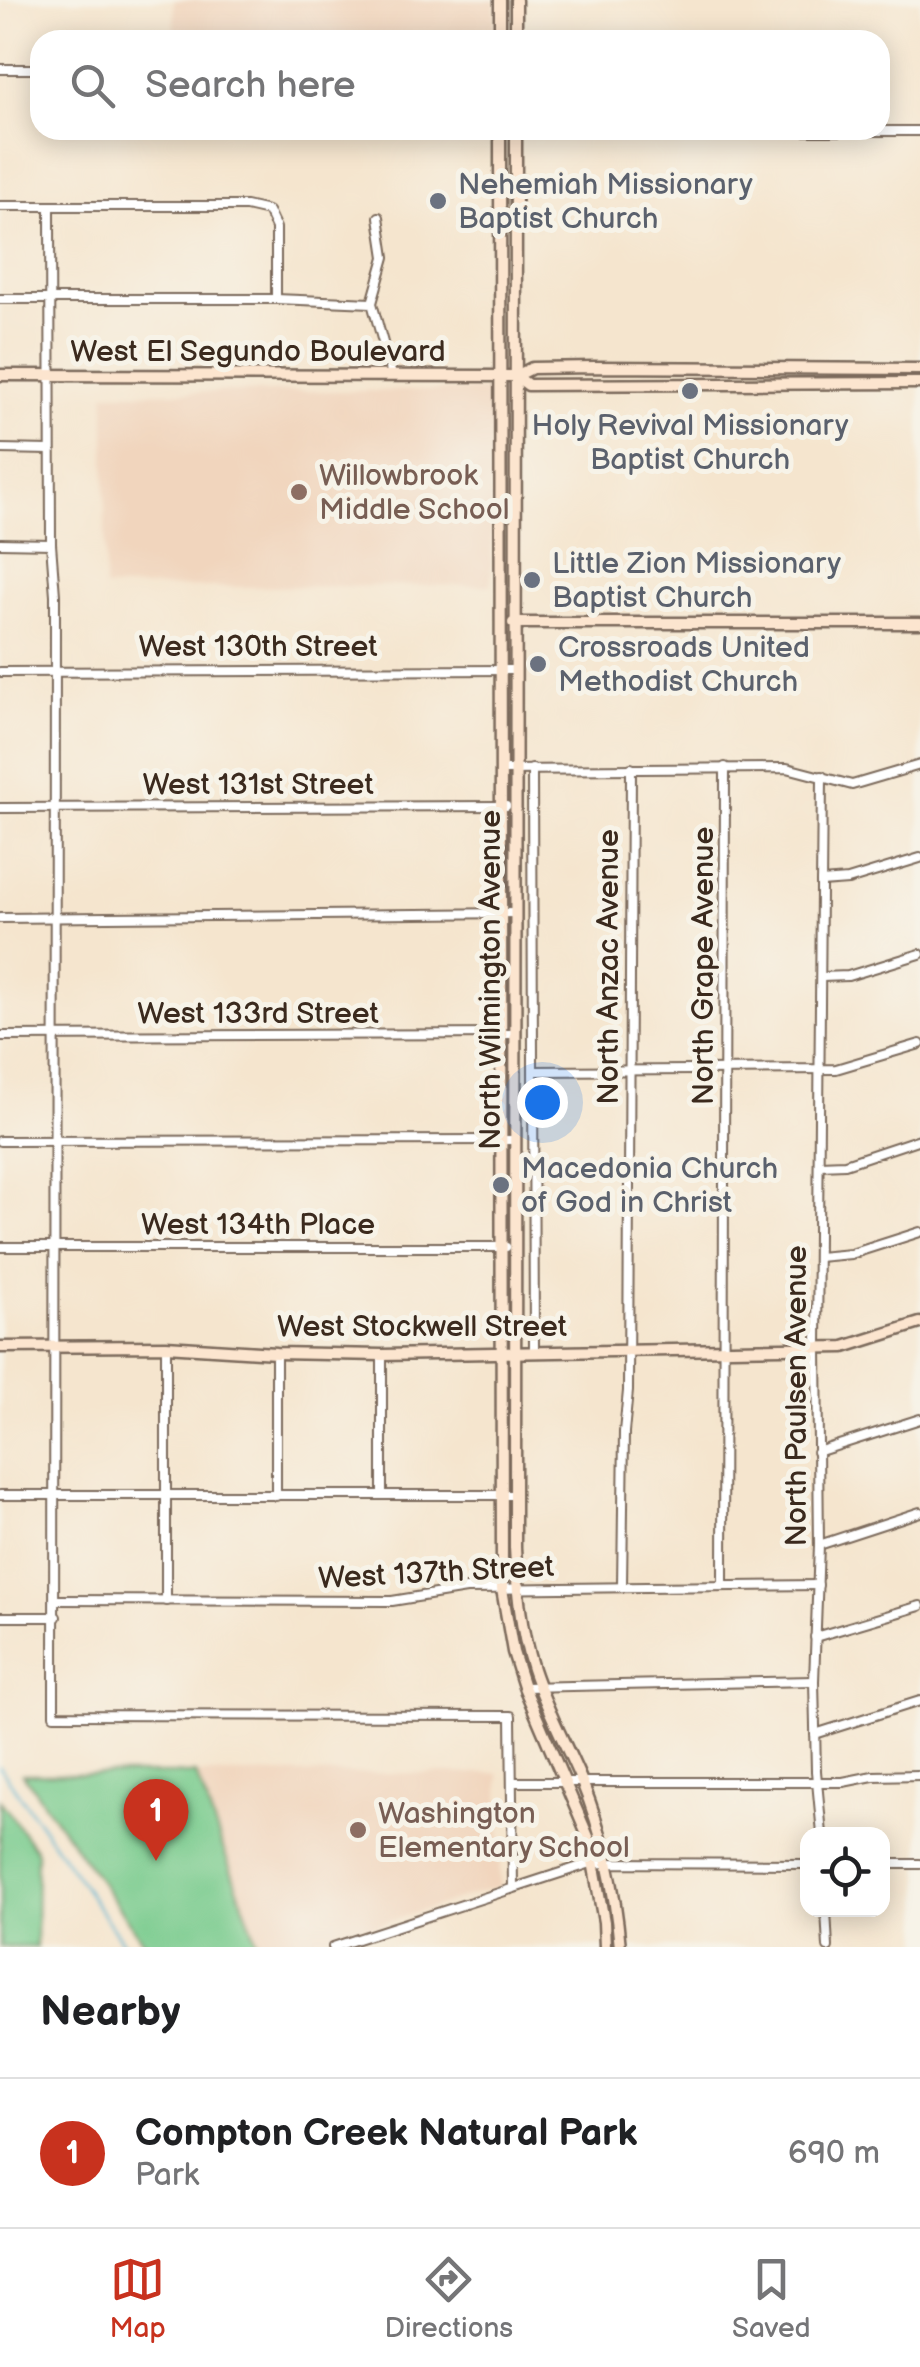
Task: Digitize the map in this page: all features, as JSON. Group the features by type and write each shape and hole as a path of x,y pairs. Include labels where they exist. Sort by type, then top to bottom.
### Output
{"main road":[{"path":"500,0 500,30"},
{"path":"516,0 516,30"},
{"name":"North Wilmington Avenue","path":"500,140 502,1589 524,1687 589,1838 605,1947"},
{"name":"North Wilmington Avenue","path":"516,140 517,1588 538,1685 582,1782 608,1862 620,1947"},
{"path":"920,369 532,368 516,376 528,385 920,383"},
{"name":"West El Segundo Boulevard","path":"0,375 516,376"},
{"path":"502,623 920,623"},
{"name":"West Stockwell Street","path":"0,1347 166,1346 382,1355 844,1347 920,1324"}],"street":[{"path":"0,69 30,69"},
{"path":"890,131 920,131"},
{"path":"0,206 246,206 268,211 276,228 276,299"},
{"path":"50,207 51,544 55,595 54,1716 511,1716 513,1888"},
{"path":"379,217 385,256 372,303 392,375"},
{"path":"0,299 372,303"},
{"path":"0,450 50,450"},
{"path":"0,544 51,544"},
{"name":"West 130th Street","path":"0,672 515,670"},
{"path":"502,770 787,768 852,785 920,766"},
{"name":"North Grape Avenue","path":"723,1585 725,767"},
{"name":"North Anzac Avenue","path":"622,1586 628,1350 631,768"},
{"path":"532,769 534,1350"},
{"name":"North Paulsen Avenue","path":"822,776 819,1545 814,1681 822,1827"},
{"name":"West 131st Street","path":"0,808 516,806"},
{"path":"821,882 848,880 920,858"},
{"path":"0,918 515,913"},
{"path":"822,977 848,976 920,954"},
{"name":"West 133rd Street","path":"0,1036 515,1034"},
{"path":"535,1071 820,1070 848,1066 920,1044"},
{"path":"820,1164 846,1164 920,1139"},
{"path":"0,1141 514,1140"},
{"path":"818,1256 851,1254 920,1232"},
{"name":"West 134th Place","path":"0,1247 515,1247"},
{"path":"166,1346 166,1600"},
{"path":"276,1353 276,1496"},
{"path":"382,1355 382,1495"},
{"path":"818,1452 920,1420"},
{"path":"0,1495 515,1495"},
{"path":"819,1545 920,1512"},
{"name":"West 137th Street","path":"56,1600 392,1601 466,1589 818,1585"},
{"path":"815,1637 920,1606"},
{"path":"0,1617 56,1617"},
{"path":"524,1687 814,1681"},
{"path":"815,1734 920,1700"},
{"path":"512,1782 843,1782 873,1776 920,1775"},
{"path":"333,1947 595,1863 800,1864"},
{"path":"890,1864 920,1864"},
{"path":"826,1917 828,1947"},
{"path":"366,1936 368,1947"}],"shaded area":[{"path":"174,0 495,0 495,30 174,30"},
{"name":"Willowbrook Middle School","path":"489,390 494,398 491,585 105,588 105,393"},
{"name":"Washington Elementary School","path":"499,1773 500,1886 308,1947 260,1947 196,1774"}],"green space":[{"path":"23,1774 196,1774 259,1947 147,1947"},
{"path":"0,1800 37,1852 36,1947 0,1947"}],"waterway":[{"path":"0,1767 126,1947"}],"place":[{"name":"Nehemiah Missionary Baptist Church","path":"438,201"},
{"name":"Holy Revival Missionary Baptist Church","path":"690,391"},
{"name":"Willowbrook Middle School","path":"299,492"},
{"name":"Little Zion Missionary Baptist Church","path":"532,580"},
{"name":"Crossroads United Methodist Church","path":"538,664"},
{"name":"Macedonia Church of God in Christ","path":"501,1185"},
{"name":"Washington Elementary School","path":"358,1830"},
{"name":"Compton Creek Natural Park","path":"156,1861"}]}
